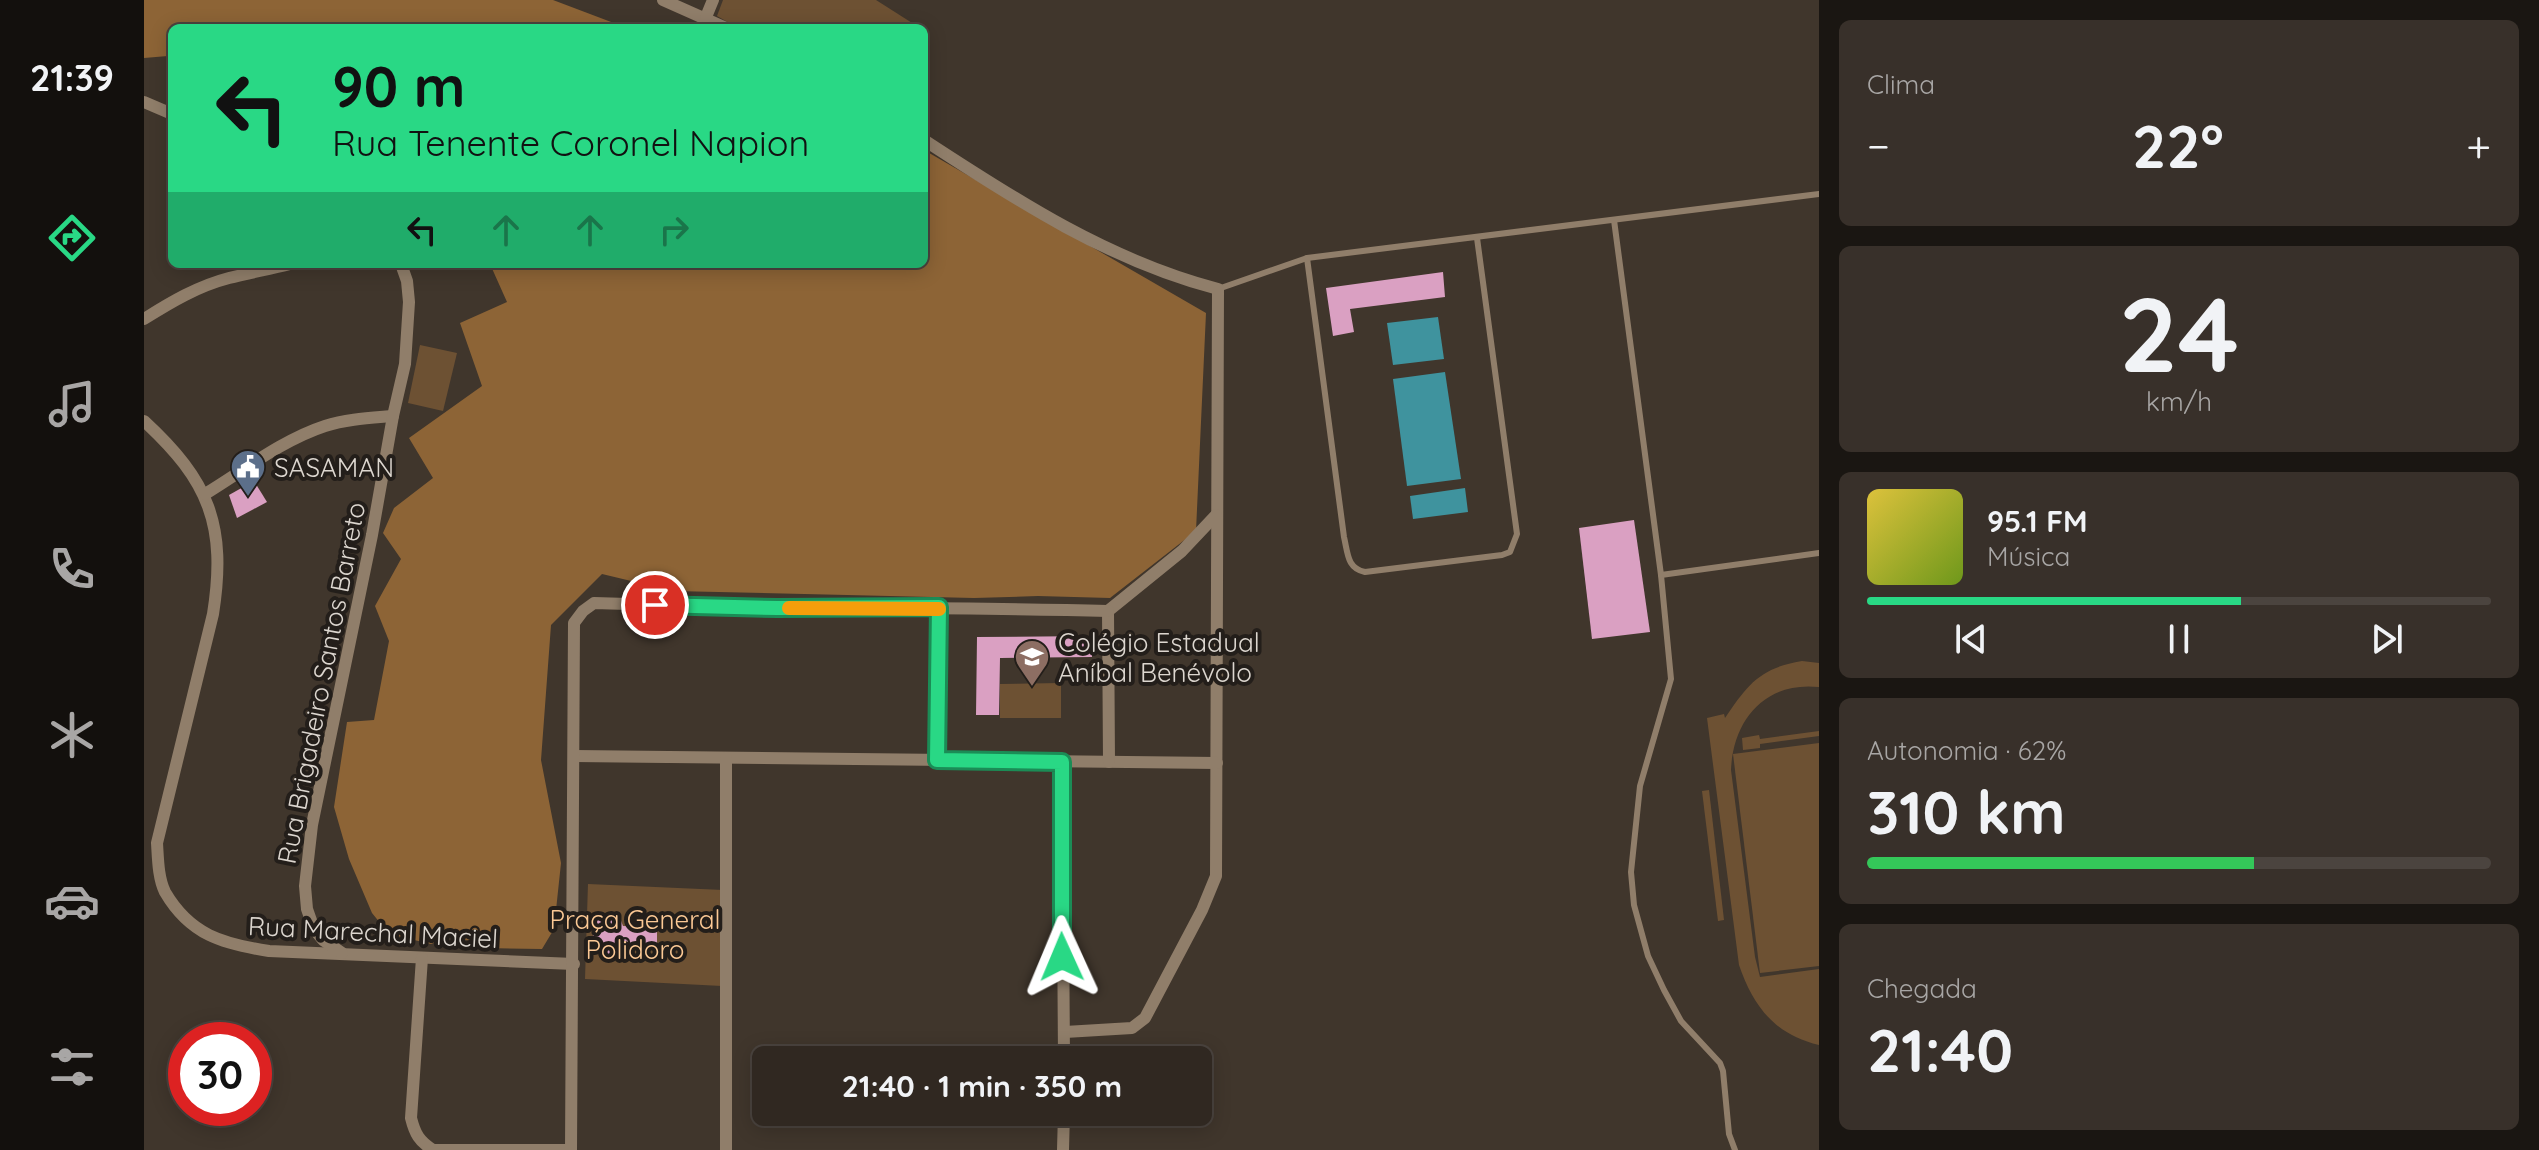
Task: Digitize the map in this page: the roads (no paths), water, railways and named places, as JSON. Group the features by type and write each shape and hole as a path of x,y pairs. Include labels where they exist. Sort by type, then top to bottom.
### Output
{"street":[{"path":"663,0 719,24"},
{"path":"706,17 713,0"},
{"path":"144,102 168,112"},
{"path":"928,143 1017,201 1104,248 1218,289 1216,876 1202,910 1145,1018 1132,1028 1065,1032"},
{"path":"144,319 179,297 204,286 272,268"},
{"name":"Rua Brigadeiro Santos Barreto","path":"345,955 323,940 314,929 307,909 305,886 312,825 405,364 409,327 407,281 402,268"},
{"path":"205,494 295,439 323,427 345,421 393,416"},
{"name":"Rua Marechal Maciel","path":"144,421 173,447 205,494 217,539 218,582 213,614 157,843 164,890 188,919 210,937 231,945 269,951 574,964"},
{"path":"422,958 411,1118 414,1133 421,1143 433,1150 571,1150 574,623 583,611 594,603 1108,611 1182,551 1216,515"},
{"path":"937,760 939,607"},
{"path":"1108,611 1109,762"},
{"path":"574,756 1217,763"},
{"path":"726,758 726,1150"},
{"path":"1062,762 1064,1046"},
{"path":"1063,1150 1064,1126"}],"lane":[{"path":"1218,289 1307,258 1819,194"},
{"path":"1614,220 1661,575 1671,679 1640,786 1631,872 1634,905 1648,956 1664,990 1681,1021 1720,1063 1729,1134 1735,1150"},
{"path":"1307,258 1350,564 1356,570 1365,572 1449,563 1510,552 1517,534 1477,238"},
{"path":"1661,575 1819,553"}],"water":[{"path":"1438,317 1444,359 1393,365 1387,323"},
{"path":"1445,372 1461,479 1407,486 1393,379"},
{"path":"1465,488 1468,512 1413,519 1410,496"}],"place":[{"name":"SASAMAN","path":"248,498"},
{"name":"Colégio Estadual Aníbal Benévolo","path":"1032,688"}],"park label":[{"name":"Praça General Polidoro","path":"635,934"}]}
